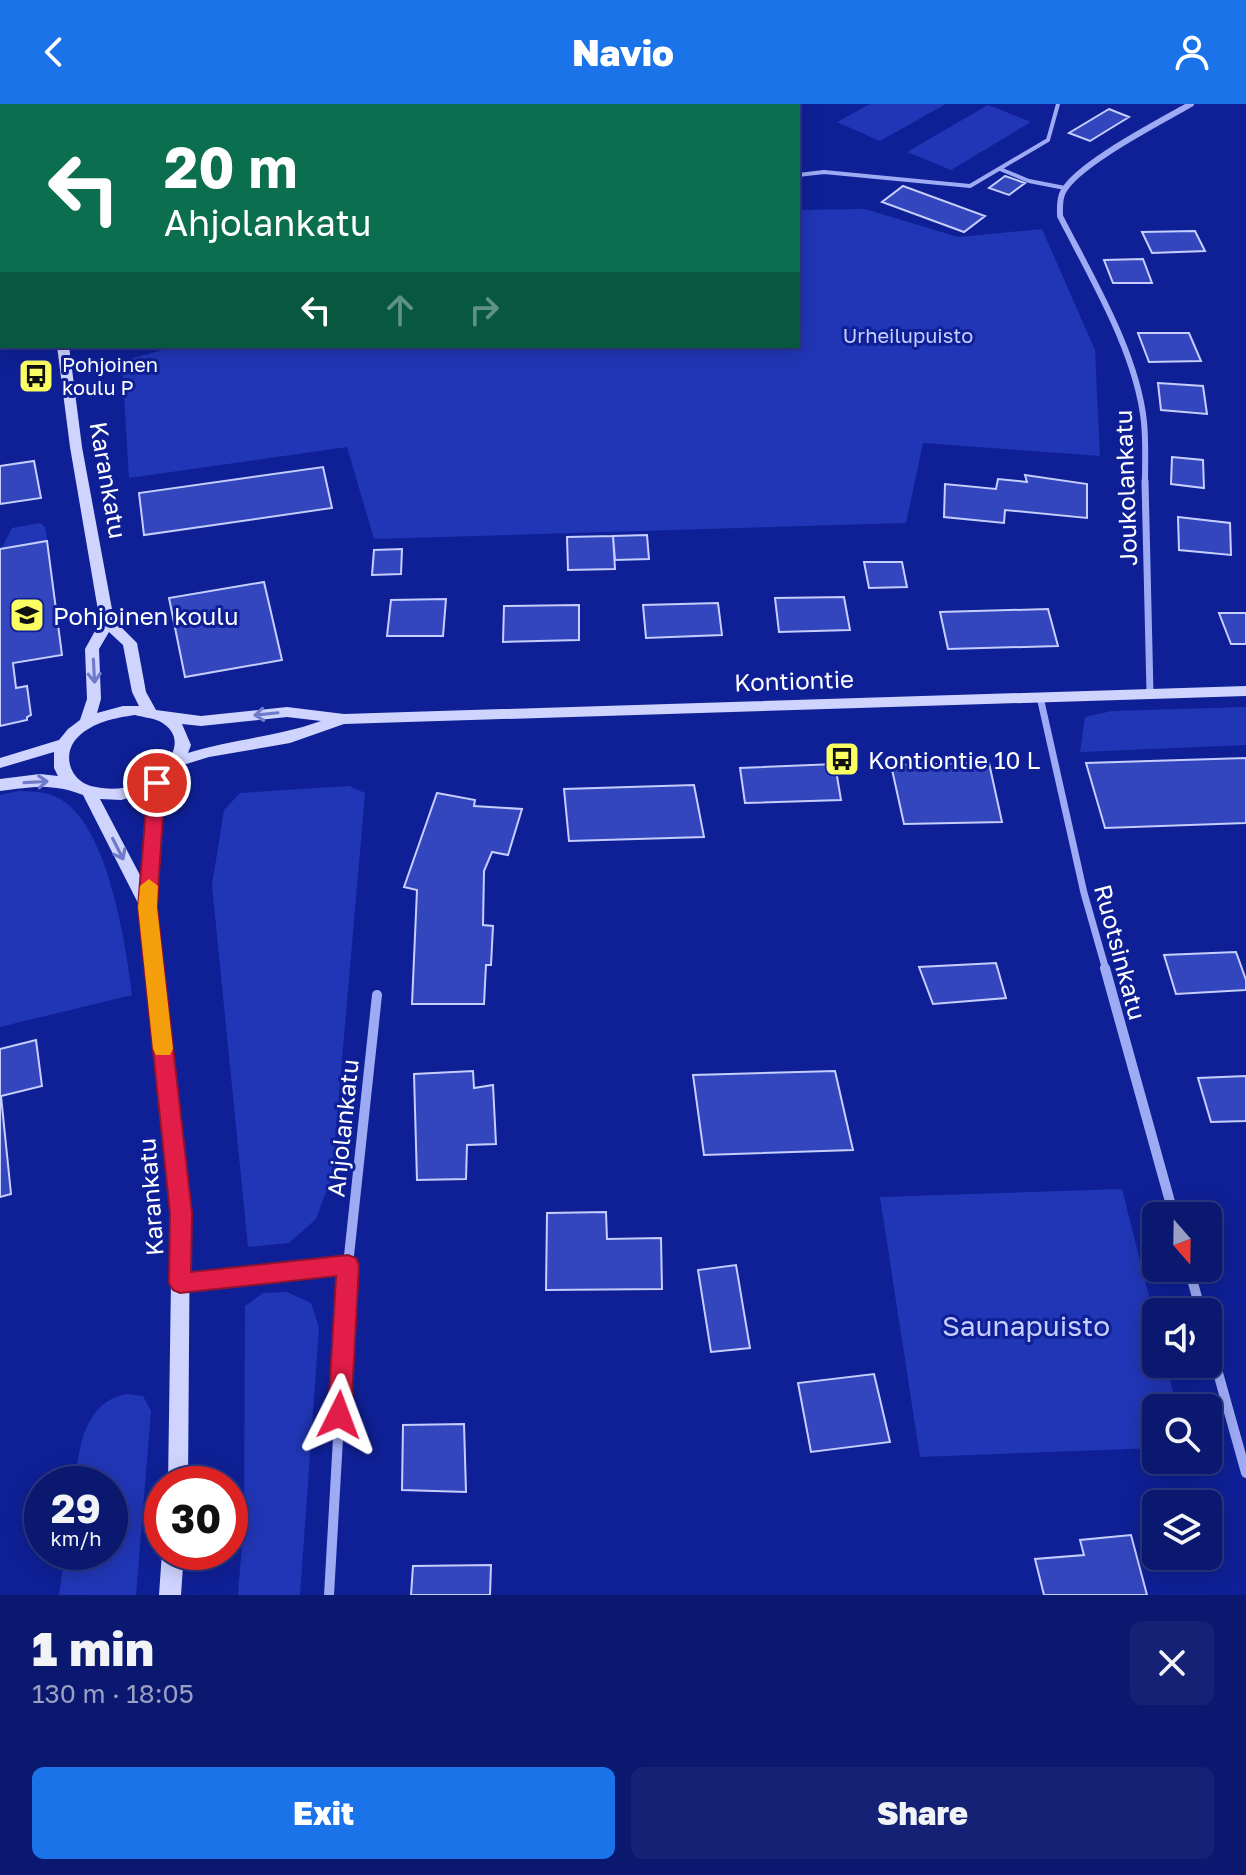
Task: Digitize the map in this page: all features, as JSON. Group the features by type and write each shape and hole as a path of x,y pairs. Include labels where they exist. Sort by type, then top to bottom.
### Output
{"street":[{"path":"1065,188 1087,170 1191,104"},
{"name":"Joukolankatu","path":"1065,188 1059,203 1060,216 1125,350 1137,385 1144,420 1150,693"},
{"name":"Karankatu","path":"63,348 76,447 107,622 130,643 139,692 149,711"},
{"path":"87,723 94,699 92,649 107,622"},
{"name":"Kontiontie","path":"167,717 201,721 287,712 344,719 1246,691"},
{"name":"Ruotsinkatu","path":"1040,697 1084,893 1170,1202"},
{"path":"0,785 40,780 71,783 89,792 116,795 157,783 179,761 183,749 182,737 167,717 149,711 120,711 87,723 66,743 61,757 63,771 71,783"},
{"name":"Kontiontie","path":"179,761 208,752 290,738 344,719"},
{"path":"0,763 66,743"},
{"name":"Karankatu","path":"157,783 148,907 181,1213 178,1466"},
{"name":"Karankatu","path":"89,792 148,907"},
{"name":"Ahjolankatu","path":"329,1595 348,1265 377,995"},
{"path":"180,1283 348,1265"},
{"path":"1219,1378 1246,1473"},
{"path":"170,1595 172,1570"}],"lane":[{"path":"800,175 824,172 970,186 1048,140 1058,104"},
{"path":"1000,169 1029,181 1065,188"}],"green space":[{"path":"870,104 946,104 880,141 837,122"},
{"path":"988,105 1031,122 951,170 907,152"},
{"name":"Urheilupuisto","path":"865,209 958,237 1042,229 1095,350 1100,456 923,443 906,523 374,539 347,447 129,478 122,361 170,348 800,348 800,210"},
{"path":"40,523 45,527 47,541 1,549 12,528"},
{"path":"1246,707 1246,745 1080,752 1085,717 1112,711"},
{"path":"349,786 365,793 332,1176 316,1219 289,1243 248,1247 212,885 224,810 240,793"},
{"path":"19,791 56,797 74,810 89,830 111,885 132,995 0,1027 0,795"},
{"name":"Saunapuisto","path":"1122,1189 1142,1268 1142,1282 1145,1282 1149,1298 1142,1298 1142,1378 1170,1378 1174,1394 1142,1394 1142,1449 920,1457 880,1197"},
{"path":"287,1292 311,1303 319,1328 300,1595 238,1595 240,1570 248,1570 248,1466 244,1466 245,1306 263,1293"},
{"path":"126,1394 143,1396 151,1411 147,1466 144,1466 136,1595 59,1595 62,1570 128,1570 128,1466 77,1466 82,1442 92,1417 112,1399"}],"building":[{"path":"1109,109 1129,117 1090,141 1069,133"},
{"path":"1005,176 1025,183 1009,195 989,188"},
{"path":"903,186 985,216 964,232 882,202"},
{"path":"1195,231 1205,251 1152,253 1142,232"},
{"path":"1143,259 1152,283 1113,283 1104,260"},
{"path":"1138,333 1189,333 1201,361 1149,362"},
{"path":"1158,383 1203,386 1207,414 1161,410"},
{"path":"1172,457 1203,460 1204,488 1171,484"},
{"path":"34,461 41,498 0,504 0,466"},
{"path":"323,467 332,508 144,535 139,493"},
{"path":"1025,475 1087,484 1087,518 1005,510 1004,523 944,517 945,484 996,489 998,479 1027,482"},
{"path":"1178,517 1230,523 1231,555 1179,550"},
{"path":"647,535 649,559 615,560 613,536"},
{"path":"613,536 615,569 568,570 567,537"},
{"name":"Pohjoinen koulu","path":"47,541 62,655 13,663 16,688 27,686 31,715 27,720 0,726 0,549"},
{"path":"402,549 401,574 372,575 374,550"},
{"path":"864,562 902,562 907,587 869,588"},
{"path":"264,582 282,660 185,677 169,598"},
{"path":"844,597 850,630 779,632 775,598"},
{"path":"446,599 443,636 387,636 391,600"},
{"path":"718,603 722,635 646,638 643,605"},
{"path":"579,605 579,640 503,642 504,606"},
{"path":"1048,609 1058,646 948,649 940,612"},
{"path":"1219,613 1246,613 1246,644 1231,644"},
{"path":"1246,758 1246,823 1105,828 1086,763"},
{"path":"989,763 1002,822 904,824 891,765"},
{"path":"835,764 841,800 745,803 740,768"},
{"path":"694,785 704,837 569,841 564,789"},
{"path":"437,793 475,800 474,806 522,809 508,855 492,852 484,871 483,925 493,926 491,965 486,965 484,1004 412,1004 417,890 404,887"},
{"path":"1236,952 1246,980 1246,990 1176,994 1164,955"},
{"path":"996,963 1006,998 933,1004 919,967"},
{"path":"36,1040 42,1086 1,1096 11,1194 0,1197 0,1049"},
{"path":"473,1071 474,1088 493,1085 496,1144 467,1145 466,1179 417,1180 414,1074"},
{"path":"835,1071 853,1150 704,1155 693,1075"},
{"path":"1246,1076 1246,1121 1211,1122 1198,1078"},
{"path":"606,1212 607,1239 661,1238 662,1289 546,1290 547,1213"},
{"path":"736,1265 750,1348 711,1352 698,1270"},
{"path":"874,1374 890,1442 811,1452 798,1383"},
{"path":"464,1424 466,1492 402,1490 403,1425"},
{"path":"1131,1535 1147,1595 1044,1595 1035,1559 1084,1555 1080,1540"},
{"path":"491,1565 490,1595 411,1595 413,1566"}],"slow traffic":[{"path":"149,886 148,907 163,1049"}],"place":[{"name":"Pohjoinen koulu P","path":"36,376"},
{"name":"Pohjoinen koulu","path":"27,615"},
{"name":"Kontiontie 10 L","path":"842,759"}],"route":[{"path":"157,783 153,804 148,907 181,1213 180,1283 348,1265 339,1415"}]}
